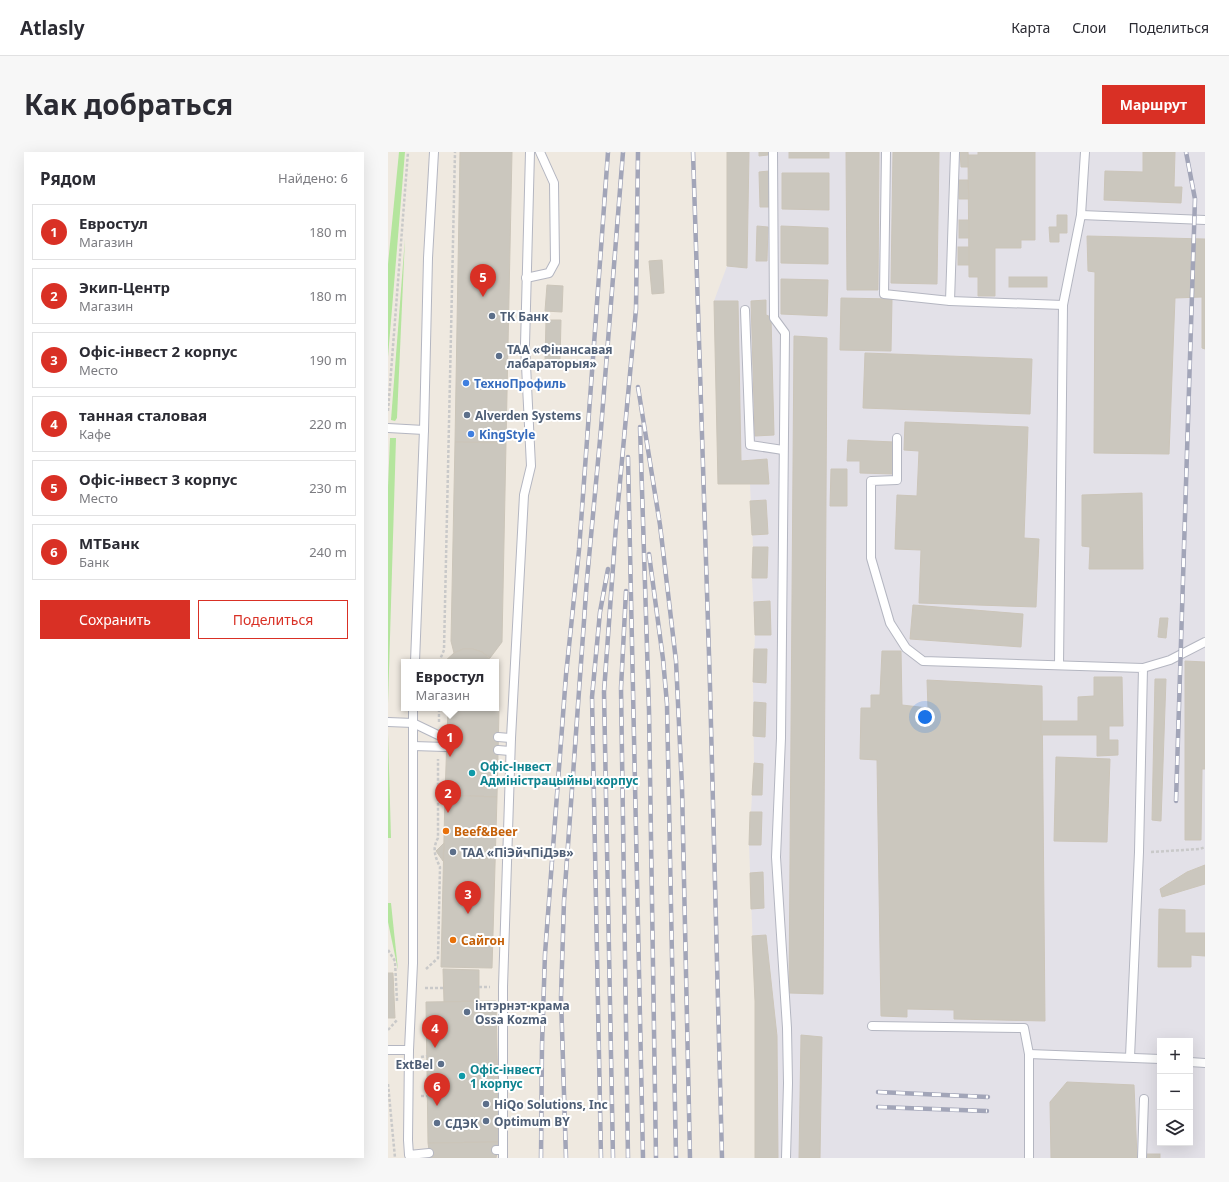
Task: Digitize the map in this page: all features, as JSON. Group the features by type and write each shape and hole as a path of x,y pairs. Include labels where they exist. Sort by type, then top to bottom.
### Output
{"lane":[{"path":"415,659 424,430 428,258 434,152"},
{"path":"501,1152 503,987 510,738 524,495 531,466 525,345 530,152"},
{"path":"526,278 549,273 555,262 554,183 540,152"},
{"path":"773,152 774,318 785,333 781,738 776,857 787,1028 788,1083 786,1158"},
{"path":"886,152 884,294 950,301 1063,305"},
{"path":"950,301 955,152"},
{"path":"1059,665 1063,305 1081,215 1085,152"},
{"path":"1081,215 1205,220"},
{"path":"745,310 750,445 783,450"},
{"path":"388,428 424,430"},
{"path":"897,438 897,480 871,481 871,558 890,623 906,648 923,661 1143,668 1170,660 1205,642"},
{"path":"1130,1057 1139,852 1143,668"},
{"path":"413,711 413,963 409,1050 409,1155 429,1153"},
{"path":"388,722 413,723 442,735"},
{"path":"498,737 510,738"},
{"path":"413,746 442,747"},
{"path":"498,750 510,751"},
{"path":"872,1026 1024,1028 1029,1054 1029,1158"},
{"path":"388,1050 409,1050"},
{"path":"1029,1054 1157,1059"},
{"path":"1193,1062 1205,1063"},
{"path":"1142,1158 1144,1099"}],"path":[{"path":"388,411 408,152"},
{"path":"440,659 444,650 455,152"},
{"path":"440,711 442,735"},
{"path":"423,971 438,958 440,867 434,854 435,844 438,838 442,747"},
{"path":"1139,852 1200,849 1205,847"},
{"path":"388,950 395,962 397,1005"},
{"path":"418,988 444,988"},
{"path":"388,1030 398,1019"},
{"path":"388,1084 395,1158"},
{"path":"418,1096 418,1103"}],"shaded area":[{"path":"727,152 1205,152 1205,1158 755,1158 755,1001 749,845 754,763 753,682 755,635 750,484 718,484 714,301 727,266"}],"green space":[{"path":"399,152 405,152 388,357 388,264"},
{"path":"405,238 397,418 395,421 391,420"},
{"path":"390,438 396,438 388,704 388,487"},
{"path":"388,733 391,838 388,838"},
{"path":"388,903 391,903 398,970 388,922"}],"building":[{"path":"460,152 512,152 506,443 455,442"},
{"path":"727,152 749,152 747,268 727,266"},
{"path":"759,152 768,152 768,155 759,156"},
{"path":"789,152 829,152 829,158 789,158"},
{"path":"846,152 879,152 878,290 847,290"},
{"path":"893,152 939,152 937,284 891,283"},
{"path":"960,152 968,152 969,167 961,167"},
{"path":"978,152 1035,152 1035,240 1021,240 1021,248 995,248 995,296 978,296 978,277 969,277 968,155 978,155"},
{"path":"1143,152 1175,152 1174,187 1182,187 1181,203 1104,200 1105,171 1143,172"},
{"path":"769,171 770,207 760,207 759,172"},
{"path":"782,173 829,173 829,210 782,209"},
{"path":"959,180 968,180 969,199 959,199"},
{"path":"1057,215 1067,215 1067,233 1059,233 1059,242 1050,242 1049,227 1057,227"},
{"path":"959,220 969,220 969,238 959,238"},
{"path":"757,226 768,227 767,261 756,261"},
{"path":"781,226 828,228 828,264 781,263"},
{"path":"1087,236 1205,239 1205,349 1202,348 1202,297 1175,298 1169,454 1094,453 1095,272 1088,271"},
{"path":"958,247 969,247 969,265 958,265"},
{"path":"662,260 664,293 652,294 649,261"},
{"path":"1009,277 1047,277 1047,287 1009,287"},
{"path":"781,279 828,280 827,316 781,314"},
{"path":"547,285 563,286 562,312 545,311"},
{"path":"841,298 892,299 891,351 840,350"},
{"path":"766,300 766,315 771,317 774,435 755,436 751,301"},
{"path":"714,301 738,301 741,461 767,459 769,484 718,484"},
{"path":"546,320 561,320 560,362 545,362"},
{"path":"794,336 827,338 823,994 789,993"},
{"path":"865,353 1032,359 1030,414 863,408"},
{"path":"905,422 1028,427 1024,538 1039,539 1036,607 919,603 921,550 895,549 897,495 917,496 919,451 904,450"},
{"path":"848,440 894,442 893,474 860,473 860,461 847,461"},
{"path":"455,442 506,443 502,642 490,658 482,652 473,649 463,649 454,653 451,641"},
{"path":"831,469 847,469 847,506 830,506"},
{"path":"1142,493 1143,569 1089,569 1090,547 1082,546 1082,495"},
{"path":"766,500 768,534 752,535 750,501"},
{"path":"753,547 768,547 767,578 752,578"},
{"path":"770,601 771,635 755,635 754,602"},
{"path":"913,605 1023,614 1021,647 910,639"},
{"path":"1160,618 1168,618 1166,638 1158,637"},
{"path":"463,649 473,649 482,652 490,659 447,659 454,653"},
{"path":"754,649 767,649 766,683 753,682"},
{"path":"882,651 901,651 902,705 928,708 927,680 1042,686 1045,1021 954,1019 954,1010 907,1009 907,1017 881,1016 877,760 860,759 861,708 871,708 871,695 880,695"},
{"path":"1185,661 1205,662 1205,769 1202,769 1201,840 1185,840"},
{"path":"1094,677 1122,677 1123,726 1109,726 1109,740 1118,740 1118,755 1097,756 1097,735 1041,735 1041,721 1078,721 1078,697 1094,696"},
{"path":"1155,679 1166,679 1161,821 1152,820"},
{"path":"754,702 766,703 765,737 753,736"},
{"name":"Офіс-Інвест Адміністрацыйны корпус","path":"448,711 499,711 497,797 445,795"},
{"path":"1056,757 1110,759 1107,842 1054,841"},
{"path":"754,763 763,764 762,795 752,795"},
{"path":"445,795 497,797 492,968 441,967"},
{"path":"750,812 762,812 761,845 749,845"},
{"path":"444,843 443,861 436,851"},
{"path":"1205,865 1205,884 1162,897 1160,889 1187,872"},
{"path":"763,872 764,908 751,909 750,873"},
{"path":"1159,909 1185,910 1185,933 1205,933 1205,956 1191,955 1191,967 1158,967"},
{"path":"766,935 777,1036 778,1158 755,1158 755,1001 752,936"},
{"path":"443,969 479,970 479,1001 444,1002"},
{"path":"388,973 393,973 395,1018 388,1018"},
{"name":"Офіс-інвест 1 корпус","path":"496,1001 499,1142 428,1143 426,1002"},
{"path":"801,1035 822,1037 820,1158 799,1158"},
{"path":"1067,1082 1134,1085 1137,1158 1051,1158 1050,1102"},
{"path":"499,1142 496,1158 430,1158 428,1143"},
{"path":"1145,1154 1160,1154 1160,1158 1145,1158"}],"railway":[{"path":"541,1158 542,1045 545,954 566,675 579,550 608,152"},
{"path":"566,1158 561,997 564,901 587,579 601,429 623,152"},
{"path":"613,1158 604,692 616,525 636,309 638,152"},
{"path":"693,152 710,686 722,1158"},
{"path":"1176,801 1195,199 1186,152"},
{"path":"638,387 660,525 676,661 682,787 690,1158"},
{"path":"640,427 649,710 656,1158"},
{"path":"628,457 643,1158"},
{"path":"649,554 663,659 667,704 676,1158"},
{"path":"601,1158 592,697 600,612 608,569"},
{"path":"626,591 621,688 628,1158"},
{"path":"878,1092 988,1097"},
{"path":"878,1107 987,1111"}],"place":[{"name":"Офіс-інвест 3 корпус","path":"483,297"},
{"name":"ТК Банк","path":"492,316"},
{"name":"ТАА «Фінансавая лабараторыя»","path":"499,356"},
{"name":"ТехноПрофиль","path":"466,383"},
{"name":"Alverden Systems","path":"467,415"},
{"name":"KingStyle","path":"471,434"},
{"name":"Евростул","path":"450,757"},
{"name":"Офіс-Інвест Адміністрацыйны корпус","path":"472,773"},
{"name":"Экип-Центр","path":"448,813"},
{"name":"Beef&Beer","path":"446,831"},
{"name":"ТАА «ПіЭйчПіДэв»","path":"453,852"},
{"name":"Офіс-інвест 2 корпус","path":"468,914"},
{"name":"Сайгон","path":"453,940"},
{"name":"інтэрнэт-крама Ossa Kozma","path":"467,1012"},
{"name":"танная сталовая","path":"435,1048"},
{"name":"ExtBel","path":"441,1064"},
{"name":"Офіс-інвест 1 корпус","path":"462,1076"},
{"name":"HiQo Solutions, Inc","path":"486,1104"},
{"name":"МТБанк","path":"437,1106"},
{"name":"Optimum BY","path":"486,1121"},
{"name":"СДЭК","path":"437,1123"}]}
